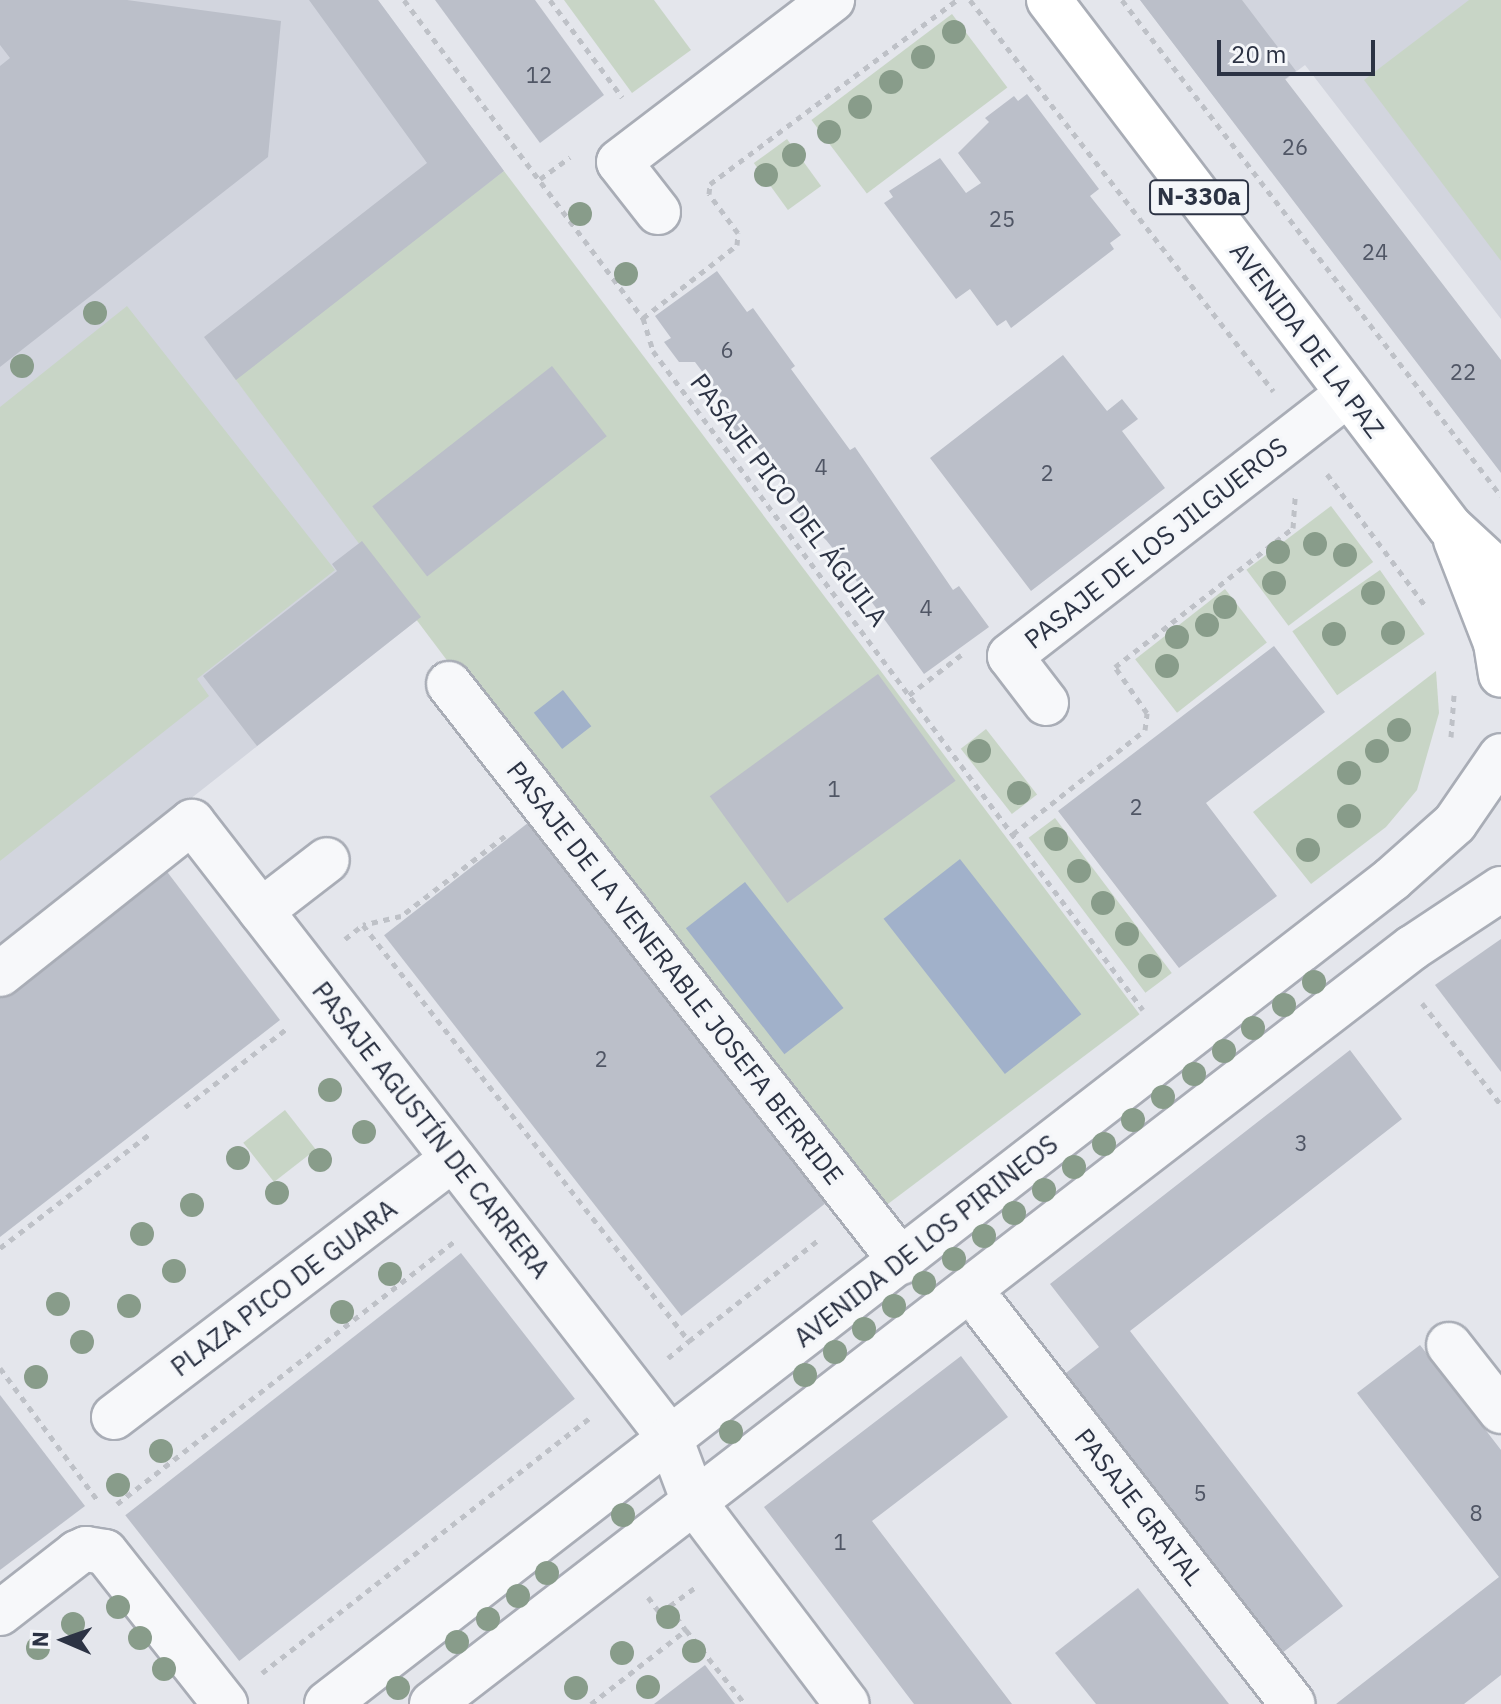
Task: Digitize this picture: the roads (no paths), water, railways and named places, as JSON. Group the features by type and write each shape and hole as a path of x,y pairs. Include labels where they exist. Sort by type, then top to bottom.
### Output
{"highway":[{"name":"AVENIDA DE LA PAZ","path":"1049,0 1450,527 1501,574"},
{"name":"AVENIDA DE LA PAZ","path":"1450,527 1496,643 1501,675"}],"street":[{"path":"658,212 619,162 832,0"},
{"name":"PASAJE DE LOS JILGUEROS","path":"1046,703 1010,656 1348,394"},
{"name":"PASAJE DE LA VENERABLE JOSEFA BERRIDE","path":"449,684 902,1262"},
{"name":"AVENIDA DE LOS PIRINEOS","path":"327,1704 902,1262 1429,848 1478,795 1501,756"},
{"name":"PASAJE AGUSTÍN DE CARRERA","path":"0,974 192,822 670,1438 694,1502 847,1704"},
{"path":"261,911 327,860"},
{"path":"432,1704 1412,948 1501,889"},
{"name":"PLAZA PICO DE GUARA","path":"114,1417 453,1159"},
{"name":"PASAJE GRATAL","path":"986,1310 1293,1704"},
{"path":"1449,1345 1501,1411"},
{"path":"0,1613 77,1553 86,1549 105,1552 240,1691"}],"water":[{"path":"563,690 591,726 562,749 534,713"},
{"path":"960,859 1081,1014 1005,1074 884,919"},
{"path":"745,882 844,1008 784,1054 686,928"}]}
